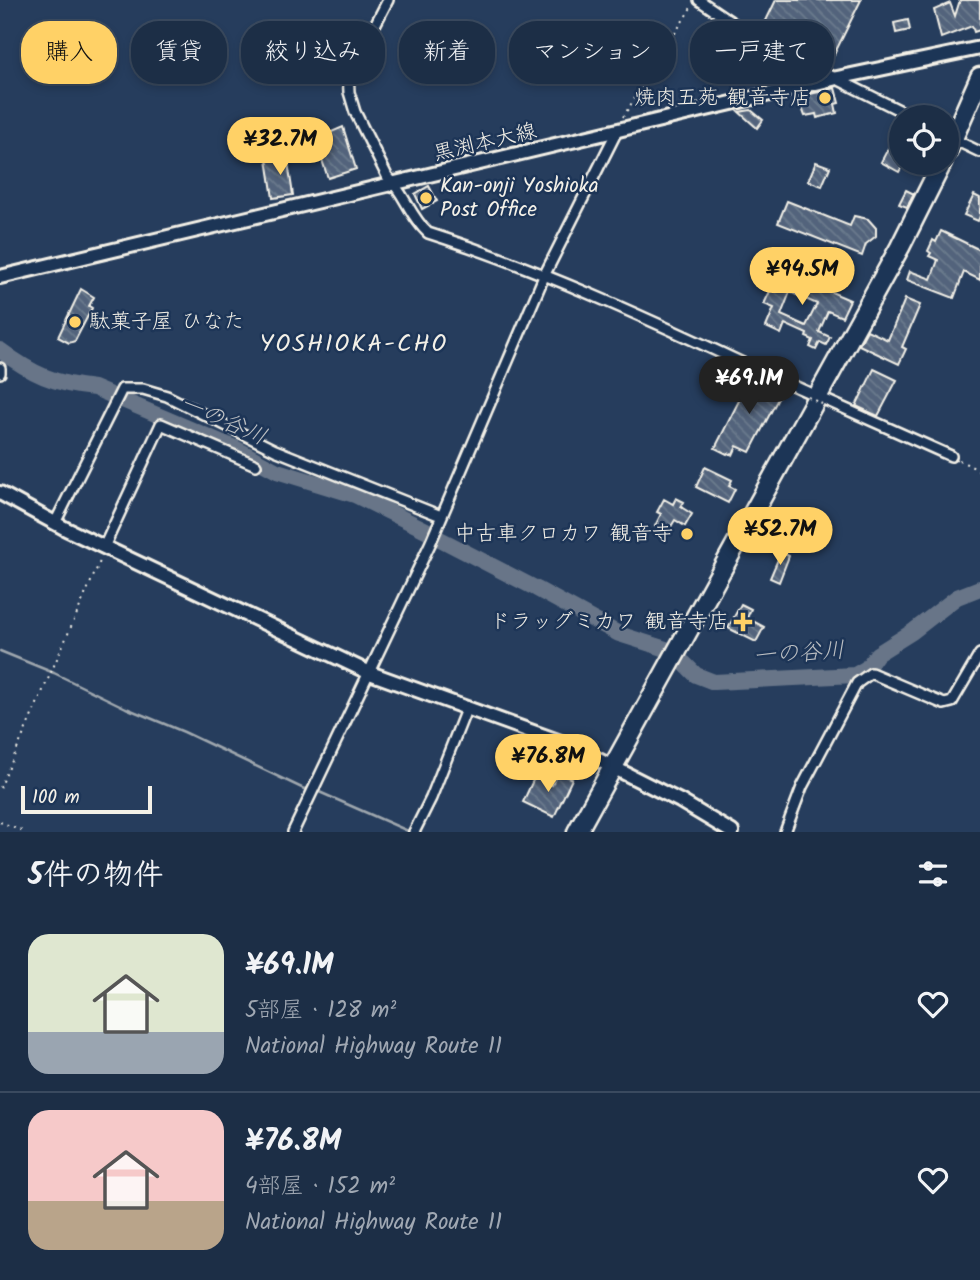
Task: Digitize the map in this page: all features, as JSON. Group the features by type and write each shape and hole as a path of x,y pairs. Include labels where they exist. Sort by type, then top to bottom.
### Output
{"highway":[{"path":"959,125 980,77"},
{"path":"577,832 900,247 936,175"}],"main road":[{"name":"黒渕本大線","path":"0,277 837,78 980,48"},
{"path":"0,494 55,523 370,673 569,745 680,800 732,832"}],"street":[{"path":"388,0 362,50 348,70 349,92 355,112 387,176 396,184 415,218 428,233 545,274 632,310 816,399 951,456"},
{"path":"698,0 755,38 890,105"},
{"path":"293,832 370,673 441,516 545,274 617,131"},
{"path":"959,147 980,152"},
{"path":"55,523 122,389 144,390 167,396 275,450 441,516"},
{"path":"105,547 161,424 256,465"},
{"path":"785,832 802,787 857,683 871,673 944,704 952,702 980,654"},
{"path":"414,832 431,799 467,707"}],"path":[{"path":"617,131 698,0"},
{"path":"951,456 980,471"},
{"path":"0,788 105,547"},
{"path":"0,822 26,832"}],"building":[{"path":"776,0 861,0 834,55 834,21 766,21"},
{"path":"960,0 980,0 980,30 974,32 972,26 941,38 934,10 950,3 955,16"},
{"path":"908,20 910,30 896,33 894,23"},
{"name":"焼肉五苑 観音寺店","path":"835,88 839,103 835,104 837,113 817,118 816,114 805,116 798,97"},
{"path":"751,110 763,120 757,128 739,112"},
{"path":"343,127 356,169 328,178 315,139"},
{"path":"889,147 889,166 881,162"},
{"path":"287,156 293,195 273,198 267,159"},
{"path":"816,162 830,167 822,186 808,181"},
{"path":"429,186 437,201 422,209 415,194"},
{"path":"906,190 914,194 907,207 899,204"},
{"path":"974,195 980,198 978,221 964,215"},
{"path":"787,201 850,226 854,216 868,219 876,228 876,236 866,244 862,256 778,223"},
{"path":"941,231 980,250 980,280 964,272 954,298 907,280 910,271 931,279 938,260 929,256 931,253 928,251"},
{"path":"780,270 850,300 842,317 828,311 819,332 830,337 826,345 820,342 816,350 810,347 813,340 806,337 807,334 785,324 781,334 766,327 774,308 764,304","holes":["790,292 817,304 806,326 781,315"]},
{"name":"駄菓子屋 ひなた","path":"81,289 94,297 89,306 92,308 75,341 69,343 58,337"},
{"path":"905,299 920,305 902,347 906,349 899,364 859,345 867,330 888,340"},
{"path":"874,369 897,380 878,416 856,406"},
{"path":"752,375 783,389 750,452 737,446 733,455 727,454 715,448"},
{"path":"705,467 732,480 729,486 735,489 728,503 696,487"},
{"path":"676,498 684,502 681,507 692,514 685,526 675,520 667,533 655,526 661,514 657,512 664,499 673,504"},
{"path":"781,552 789,556 779,582 770,578"},
{"name":"ドラッグミカワ 観音寺店","path":"741,604 751,609 747,618 764,627 756,642 728,628"},
{"path":"558,772 572,779 554,817 523,802 535,776 552,785"}],"waterway":[{"name":"一の谷川","path":"0,350 44,376 67,384 94,388 235,448 277,471 355,495 430,532"},
{"name":"一の谷川","path":"438,538 619,634 666,649"},
{"name":"一の谷川","path":"684,663 696,675 714,682 855,675 867,668 877,654 912,632 957,597 980,588"},
{"path":"0,651 184,732 304,789 309,788"},
{"path":"317,791 408,831"}],"place":[{"name":"焼肉五苑 観音寺店","path":"825,98"},
{"name":"Kan-onji Yoshioka Post Office","path":"426,198"},
{"name":"駄菓子屋 ひなた","path":"75,322"},
{"name":"中古車クロカワ 観音寺","path":"687,534"},
{"name":"ドラッグミカワ 観音寺店","path":"743,622"}],"district":[{"name":"YOSHIOKA-CHO","path":"354,344"}]}
